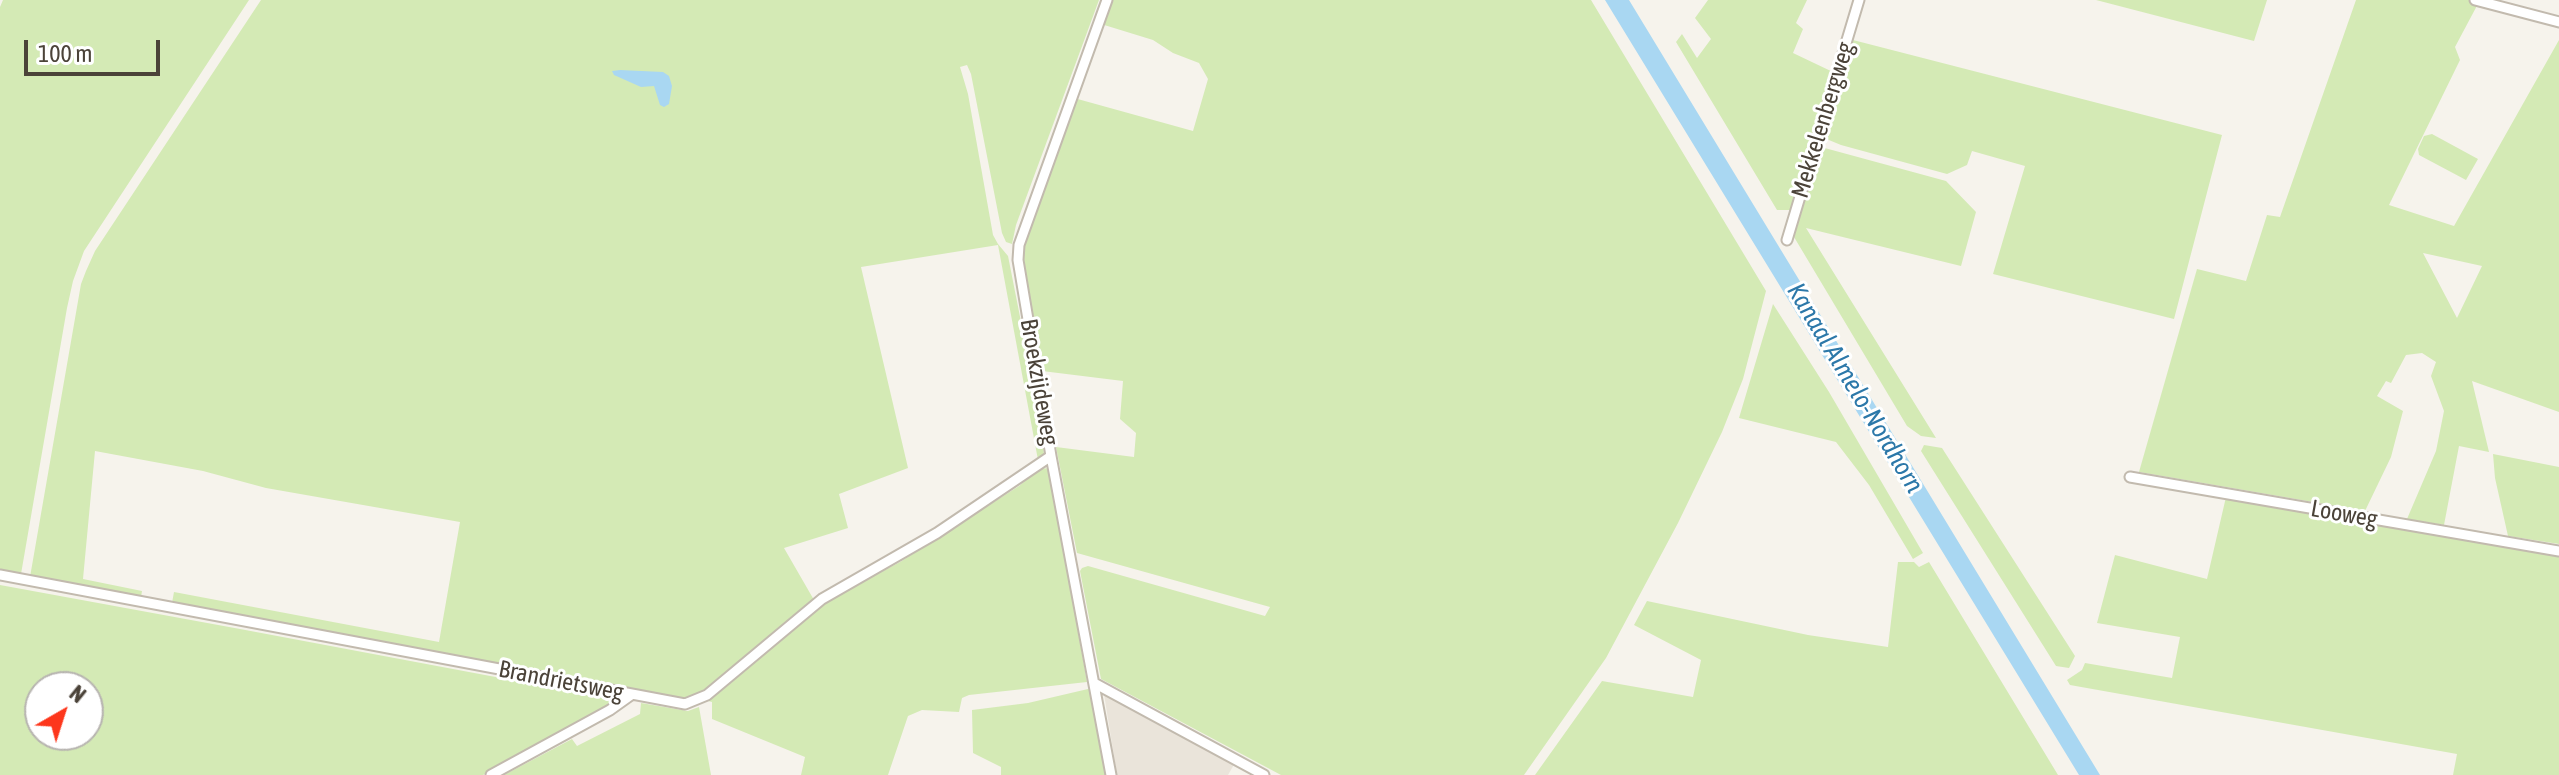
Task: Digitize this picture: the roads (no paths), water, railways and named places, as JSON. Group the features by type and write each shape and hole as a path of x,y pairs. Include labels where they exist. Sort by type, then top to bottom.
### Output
{"street":[{"name":"Broekzijdeweg","path":"1107,0 1019,245 1018,260 1111,775"},
{"name":"Mekkelenbergweg","path":"1787,240 1859,0"},
{"path":"2475,0 2559,22"},
{"name":"Brandrietsweg","path":"0,575 685,704 707,695 822,599 937,533 1051,456"},
{"name":"Looweg","path":"2130,477 2559,551"},
{"path":"1094,683 1264,775"},
{"path":"491,775 610,710 631,695"}],"water":[{"name":"Kanaal Almelo-Nordhorn","path":"1605,0 1629,0 2100,775 2079,775"},
{"path":"612,71 663,72 669,76 672,86 669,104 664,107 660,105 654,86 641,87 614,75"}]}
